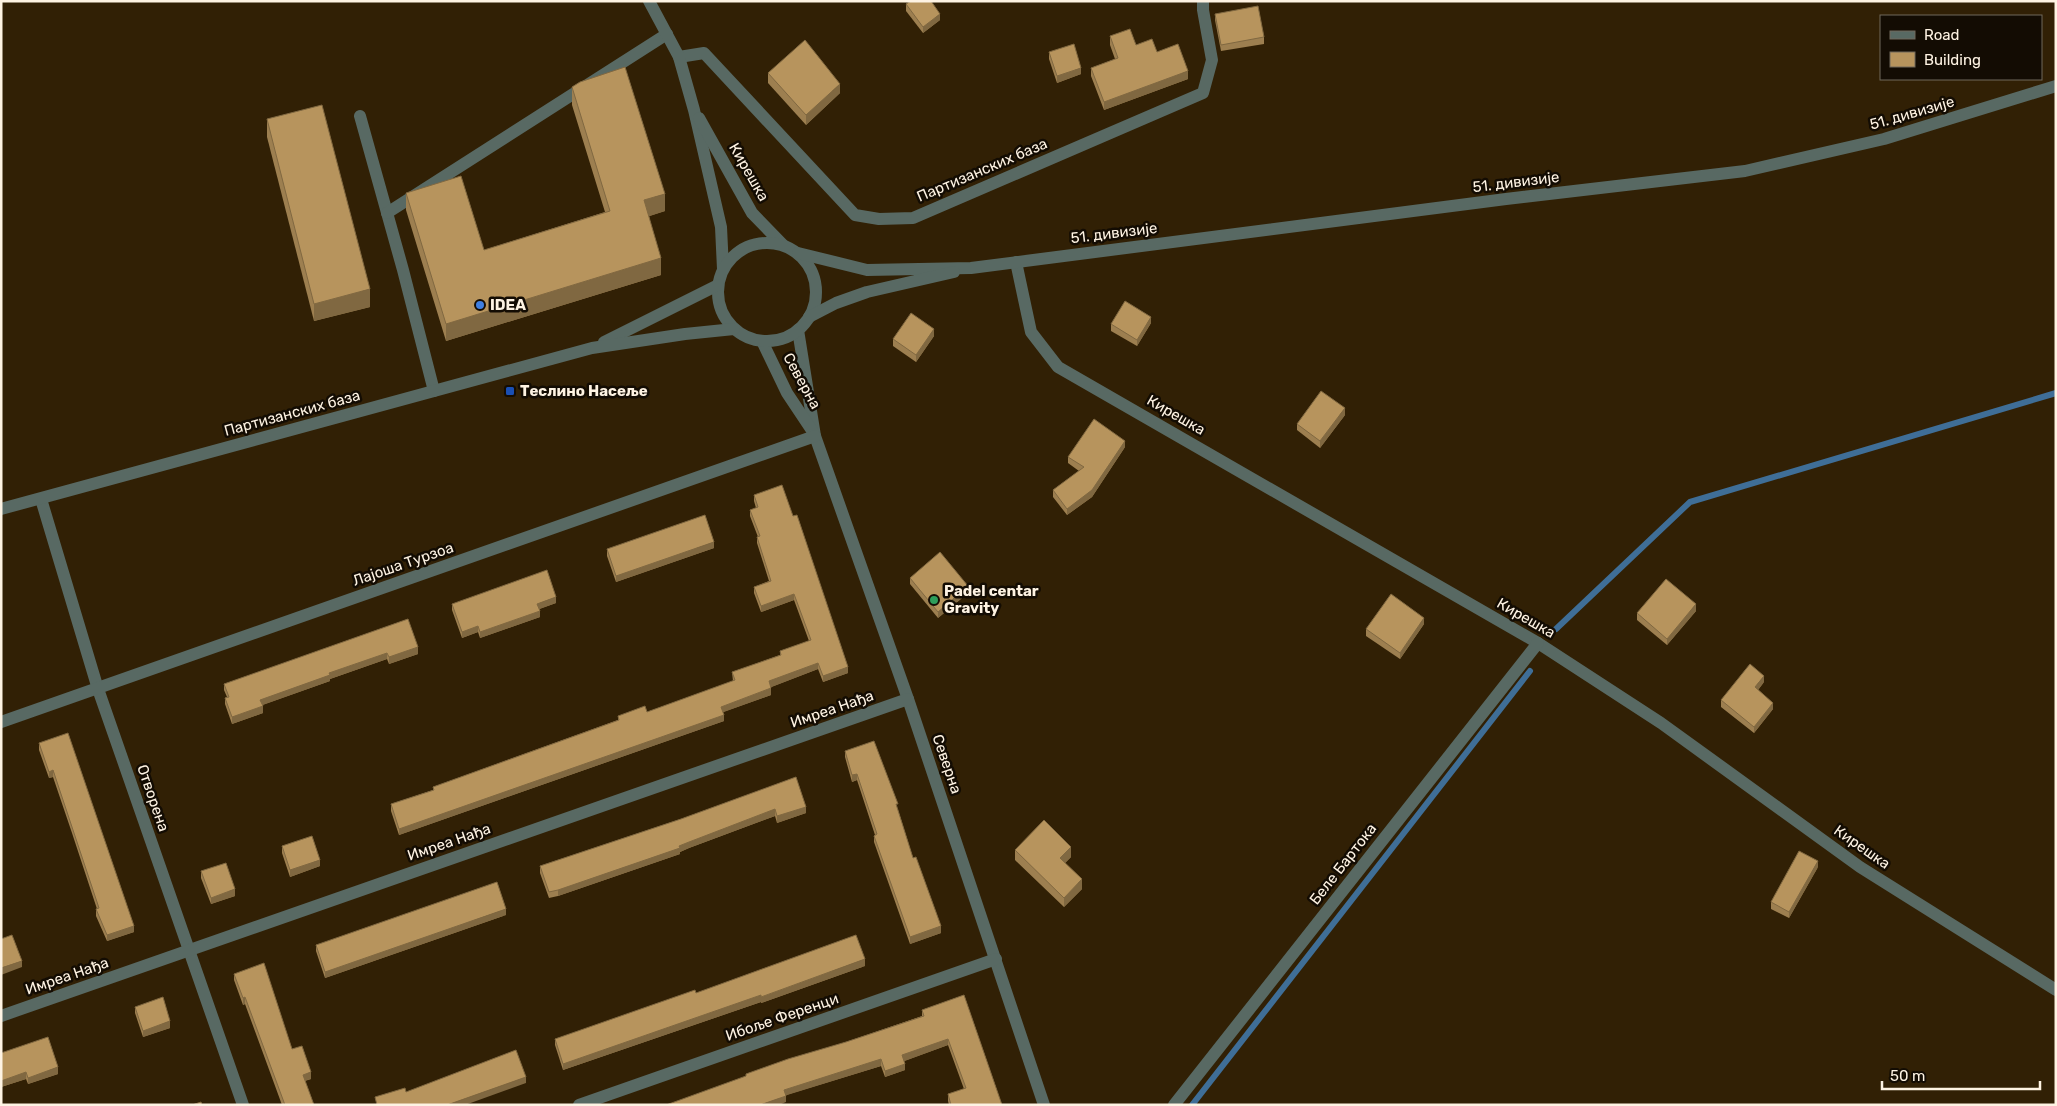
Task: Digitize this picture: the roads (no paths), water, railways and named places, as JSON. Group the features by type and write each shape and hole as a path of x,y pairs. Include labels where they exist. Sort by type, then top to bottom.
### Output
{"street":[{"name":"Кирешка","path":"649,1 679,57 694,110 720,219 723,269"},
{"name":"Партизанских база","path":"679,57 704,53 855,215 879,220 913,218 1203,93 1212,60 1203,1"},
{"path":"387,213 667,34"},
{"name":"51. дивизије","path":"798,254 867,270 971,268 1516,198 1745,171 1884,139 2056,86"},
{"name":"Кирешка","path":"694,110 752,213 783,245"},
{"path":"360,116 434,391"},
{"path":"766,242 783,245 798,254 809,267 815,283 815,301 809,317 798,330 781,339 762,341 752,339 734,329 722,313 719,304 718,285 723,269 734,255 749,246 766,242"},
{"name":"Кирешка","path":"1016,262 1032,332 1058,367 1538,643 1661,723 1860,867 2056,990"},
{"name":"51. дивизије","path":"809,317 867,292 971,268"},
{"name":"Партизанских база","path":"592,348 718,285"},
{"name":"Партизанских база","path":"1,509 592,348 676,335 734,329"},
{"name":"Северна","path":"798,330 815,436 908,699 1044,1105"},
{"name":"Северна","path":"762,341 787,393 815,436"},
{"name":"Лајоша Турзоа","path":"1,722 815,436"},
{"name":"Отворена","path":"41,499 98,689 243,1105"},
{"name":"Беле Бартока","path":"1174,1105 1538,643"},
{"name":"Имреа Нађа","path":"1,1016 908,699"},
{"name":"Ибоље Ференци","path":"580,1105 996,959"}],"waterway":[{"path":"1556,629 1690,502 2056,393"},
{"path":"1192,1105 1530,671"}],"place":[{"name":"IDEA","path":"480,305"},
{"name":"Теслино Насеље","path":"510,391"},
{"name":"Padel centar Gravity","path":"934,600"}]}
